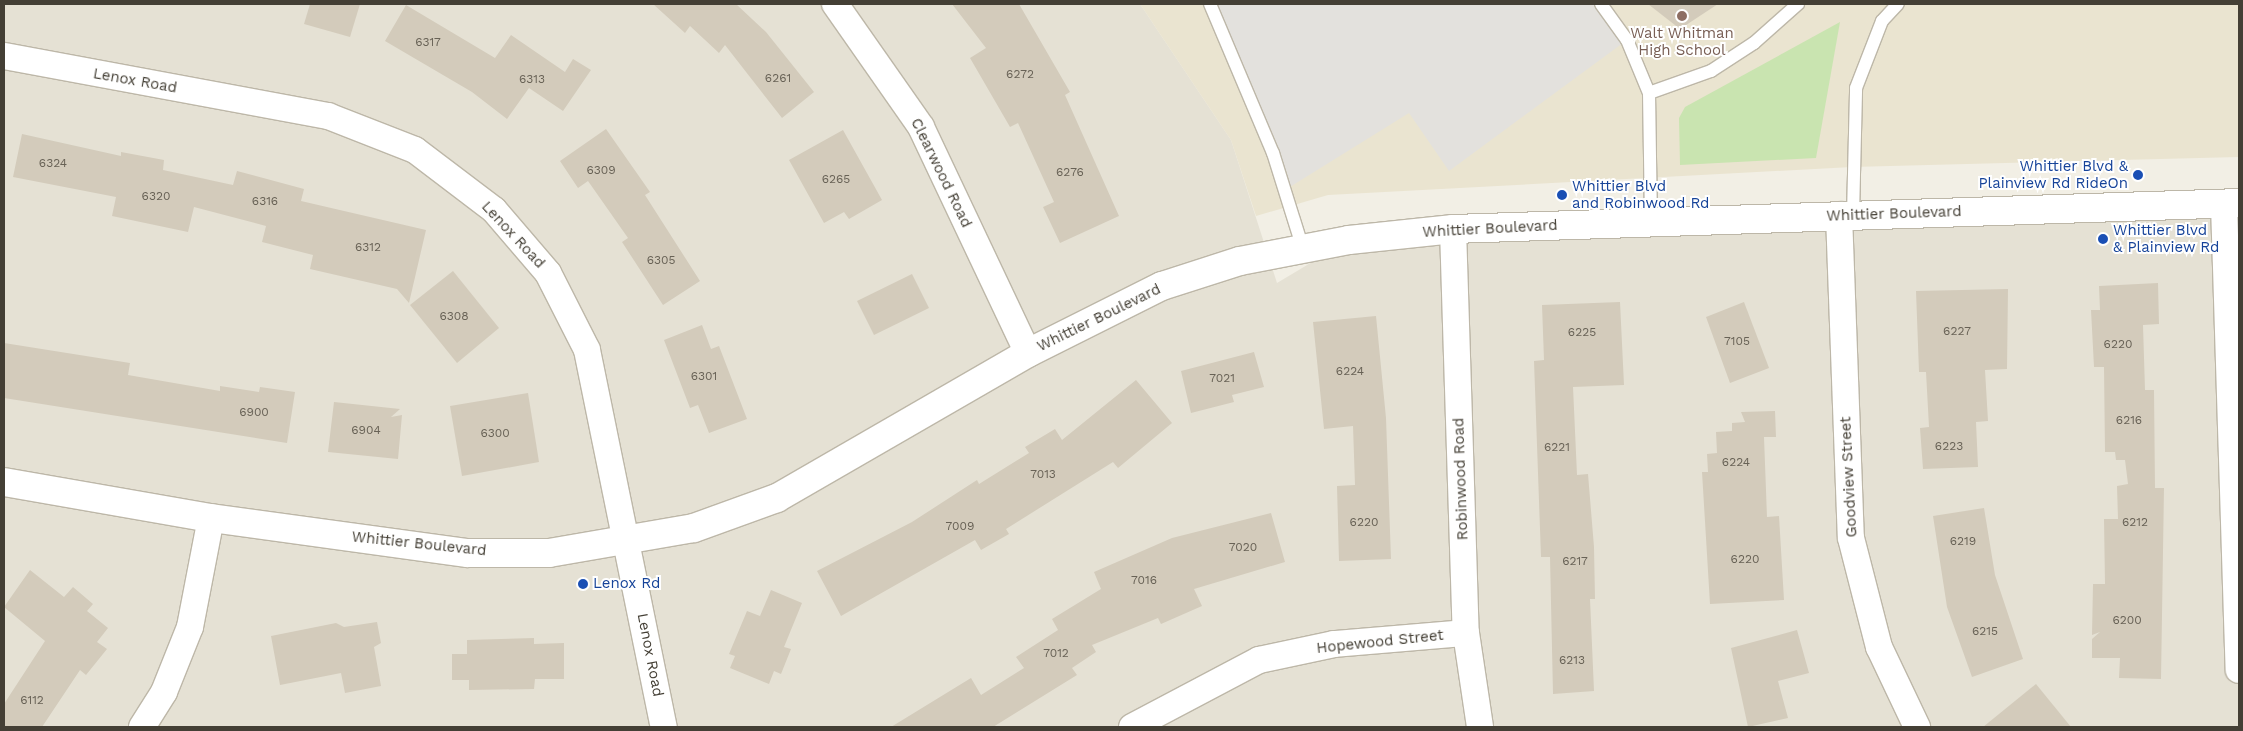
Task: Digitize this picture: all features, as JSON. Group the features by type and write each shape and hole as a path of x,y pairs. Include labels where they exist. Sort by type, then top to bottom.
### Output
{"street":[{"name":"Clearwood Road","path":"835,4 921,127 1028,353"},
{"name":"Lenox Road","path":"4,56 328,116 415,150 494,210 548,273 587,350 628,542 664,727"},
{"name":"Whittier Boulevard","path":"4,482 210,518 468,553 549,553 628,542 694,528 778,498 1028,353 1162,286 1240,261 1303,249 1452,229 2232,204"},
{"path":"2232,204 2239,670"},
{"name":"Goodview Street","path":"1846,215 1851,538 1879,647 1917,727"},
{"name":"Robinwood Road","path":"1452,229 1466,633 1480,727"},
{"path":"142,727 164,692 190,627 210,518"},
{"name":"Hopewood Street","path":"1132,727 1259,660 1334,644 1466,633"}],"lane":[{"path":"1601,4 1627,40 1649,92 1651,222"},
{"path":"1649,92 1711,71 1754,43 1798,4"},
{"path":"1846,215 1856,88 1882,21 1898,4"},
{"path":"1213,9 1273,153 1303,249"}],"shaded area":[{"path":"4,4 1140,4 1231,140 1277,283 1349,240 2239,203 2239,727 4,727"},
{"name":"Walt Whitman High School","path":"1140,4 2239,4 2239,157 1852,167 1328,195 1256,216 1231,140"},
{"path":"1210,4 1601,4 1627,40 1449,171 1409,113 1285,190"}],"green space":[{"path":"1840,22 1816,158 1680,165 1679,118 1685,107"}],"building":[{"path":"310,4 360,4 350,37 304,24"},
{"path":"653,4 736,4 766,32 814,92 782,118 725,45 719,53 690,26 685,33"},
{"path":"952,4 1019,4 1070,92 1065,95 1119,216 1060,243 1043,207 1054,202 1018,123 1010,127 970,58 986,48"},
{"name":"Walt Whitman High School","path":"1648,4 1718,4 1680,29"},
{"path":"406,5 495,58 511,35 565,72 573,59 591,70 563,111 529,88 507,119 472,92 385,41"},
{"path":"606,129 650,192 645,195 700,281 663,305 622,242 628,238 588,181 578,188 560,161"},
{"path":"843,130 882,200 849,219 844,212 824,223 789,160"},
{"path":"22,134 121,156 121,152 164,160 163,170 233,185 237,171 304,189 301,201 426,230 409,303 397,289 310,269 313,255 262,242 266,226 194,207 188,232 112,216 116,197 13,177"},
{"path":"453,271 499,328 457,363 410,305"},
{"path":"912,274 929,308 874,335 857,301"},
{"path":"2158,283 2159,324 2143,325 2145,390 2154,390 2155,488 2164,488 2161,679 2119,678 2120,658 2092,658 2092,639 2100,632 2092,635 2093,584 2105,584 2104,519 2118,519 2117,486 2128,484 2125,460 2116,460 2115,452 2105,452 2104,367 2094,367 2091,310 2100,310 2099,286"},
{"path":"2008,289 2007,369 1985,370 1988,421 1976,422 1978,467 1923,469 1920,428 1929,427 1926,372 1919,372 1916,291"},
{"path":"1620,302 1624,385 1573,387 1577,475 1588,474 1594,547 1595,599 1590,599 1594,691 1553,694 1550,557 1541,557 1534,361 1544,360 1542,305"},
{"path":"1744,302 1769,368 1730,383 1706,317"},
{"path":"1376,316 1386,418 1391,559 1339,561 1337,486 1355,485 1353,426 1324,429 1313,322"},
{"path":"702,325 711,349 719,346 747,419 709,433 698,405 690,408 664,340"},
{"path":"4,343 130,363 128,375 220,391 220,386 259,392 260,387 295,392 287,443 4,398"},
{"path":"1254,352 1264,387 1232,395 1234,402 1191,413 1181,371"},
{"path":"1136,380 1172,423 1118,468 1113,462 1006,529 1009,534 981,550 975,540 841,616 817,571 912,522 977,480 979,484 1029,453 1025,447 1055,429 1062,440"},
{"path":"528,393 539,462 462,476 450,406"},
{"path":"334,402 400,409 391,417 402,415 398,459 328,452"},
{"path":"1775,411 1776,437 1764,437 1767,517 1779,516 1784,600 1710,604 1702,472 1708,472 1707,454 1717,453 1716,432 1732,431 1732,423 1745,422 1741,412"},
{"path":"1984,508 1995,575 2023,659 1972,677 1947,607 1933,516"},
{"path":"1271,513 1285,562 1194,589 1202,606 1161,624 1158,618 1092,645 1096,652 1072,668 1077,675 993,727 891,727 971,678 981,695 1024,668 1016,657 1058,630 1052,619 1101,589 1094,572 1172,538"},
{"path":"30,570 64,597 73,587 93,604 87,611 108,628 97,642 107,649 86,675 80,670 42,727 4,727 4,704 45,641 4,607"},
{"path":"771,590 802,603 784,647 791,649 781,674 774,671 769,684 730,668 735,656 729,654 747,611 760,616"},
{"path":"377,622 381,643 374,647 381,686 345,693 341,673 280,685 271,636 336,623 344,627"},
{"path":"1797,630 1809,673 1778,681 1788,718 1748,727 1731,648"},
{"path":"534,638 534,644 564,643 564,679 535,679 534,689 469,690 469,680 452,680 452,654 467,654 467,640"},
{"path":"2036,684 2071,727 1983,727"}],"place":[{"name":"Walt Whitman High School","path":"1682,16"},
{"name":"Whittier Blvd & Plainview Rd RideOn","path":"2138,175"},
{"name":"Whittier Blvd and Robinwood Rd","path":"1562,195"},
{"name":"Whittier Blvd & Plainview Rd","path":"2103,239"},
{"name":"Lenox Rd","path":"583,584"}]}
